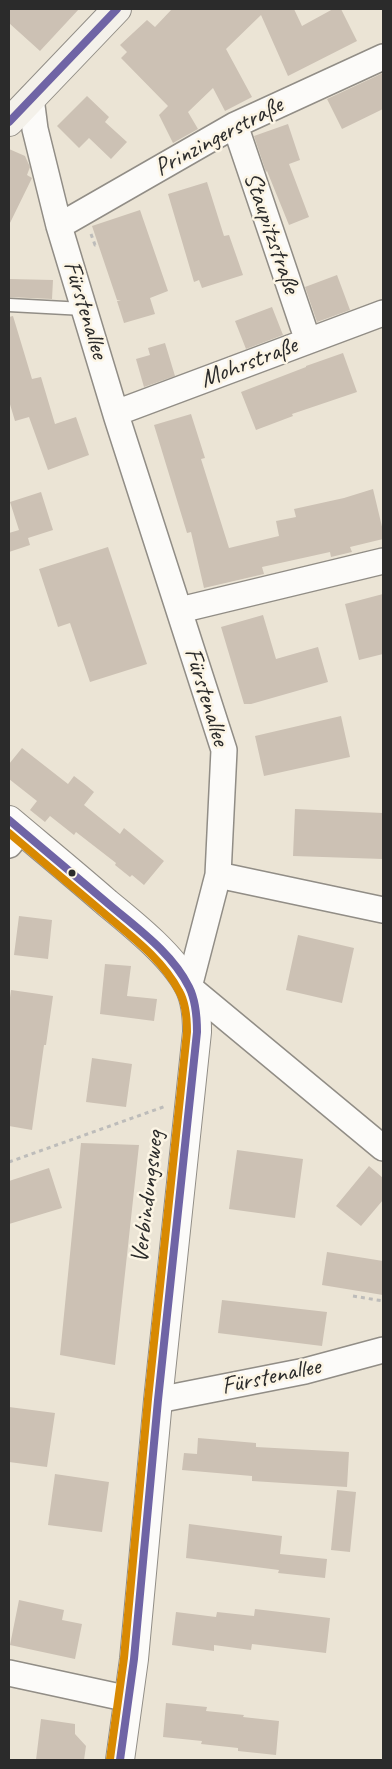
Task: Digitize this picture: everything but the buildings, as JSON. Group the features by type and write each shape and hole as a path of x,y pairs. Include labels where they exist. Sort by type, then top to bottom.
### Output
{"main road":[{"path":"9,122 117,9"}],"street":[{"name":"Prinzingerstraße","path":"59,226 235,125 383,57"},
{"name":"Fürstenallee","path":"31,98 35,129 59,226 116,413 224,750 218,876 189,987"},
{"name":"Staupitzstraße","path":"235,125 308,341"},
{"name":"Mohrstraße","path":"116,413 383,313"},
{"path":"180,610 383,561"},
{"path":"13,832 137,928 168,960 189,987 383,1148"},
{"path":"218,876 383,910"},
{"path":"120,1760 129,1699 158,1400 198,1032 198,1018 189,987"},
{"name":"Fürstenallee","path":"158,1400 305,1371 383,1350"},
{"path":"9,1673 129,1699"}],"lane":[{"path":"9,305 84,309"}],"path":[{"name":"Verbindungsweg","path":"9,1162 168,1106"},
{"path":"354,1296 383,1301"}],"transit line":[{"path":"9,122 117,9"},
{"path":"9,820 140,930 162,951 189,987 196,1015 197,1032 158,1400 134,1659 120,1760"},
{"path":"9,833 153,957 172,979 185,1006 187,1032 148,1399 124,1658 110,1759"}]}
